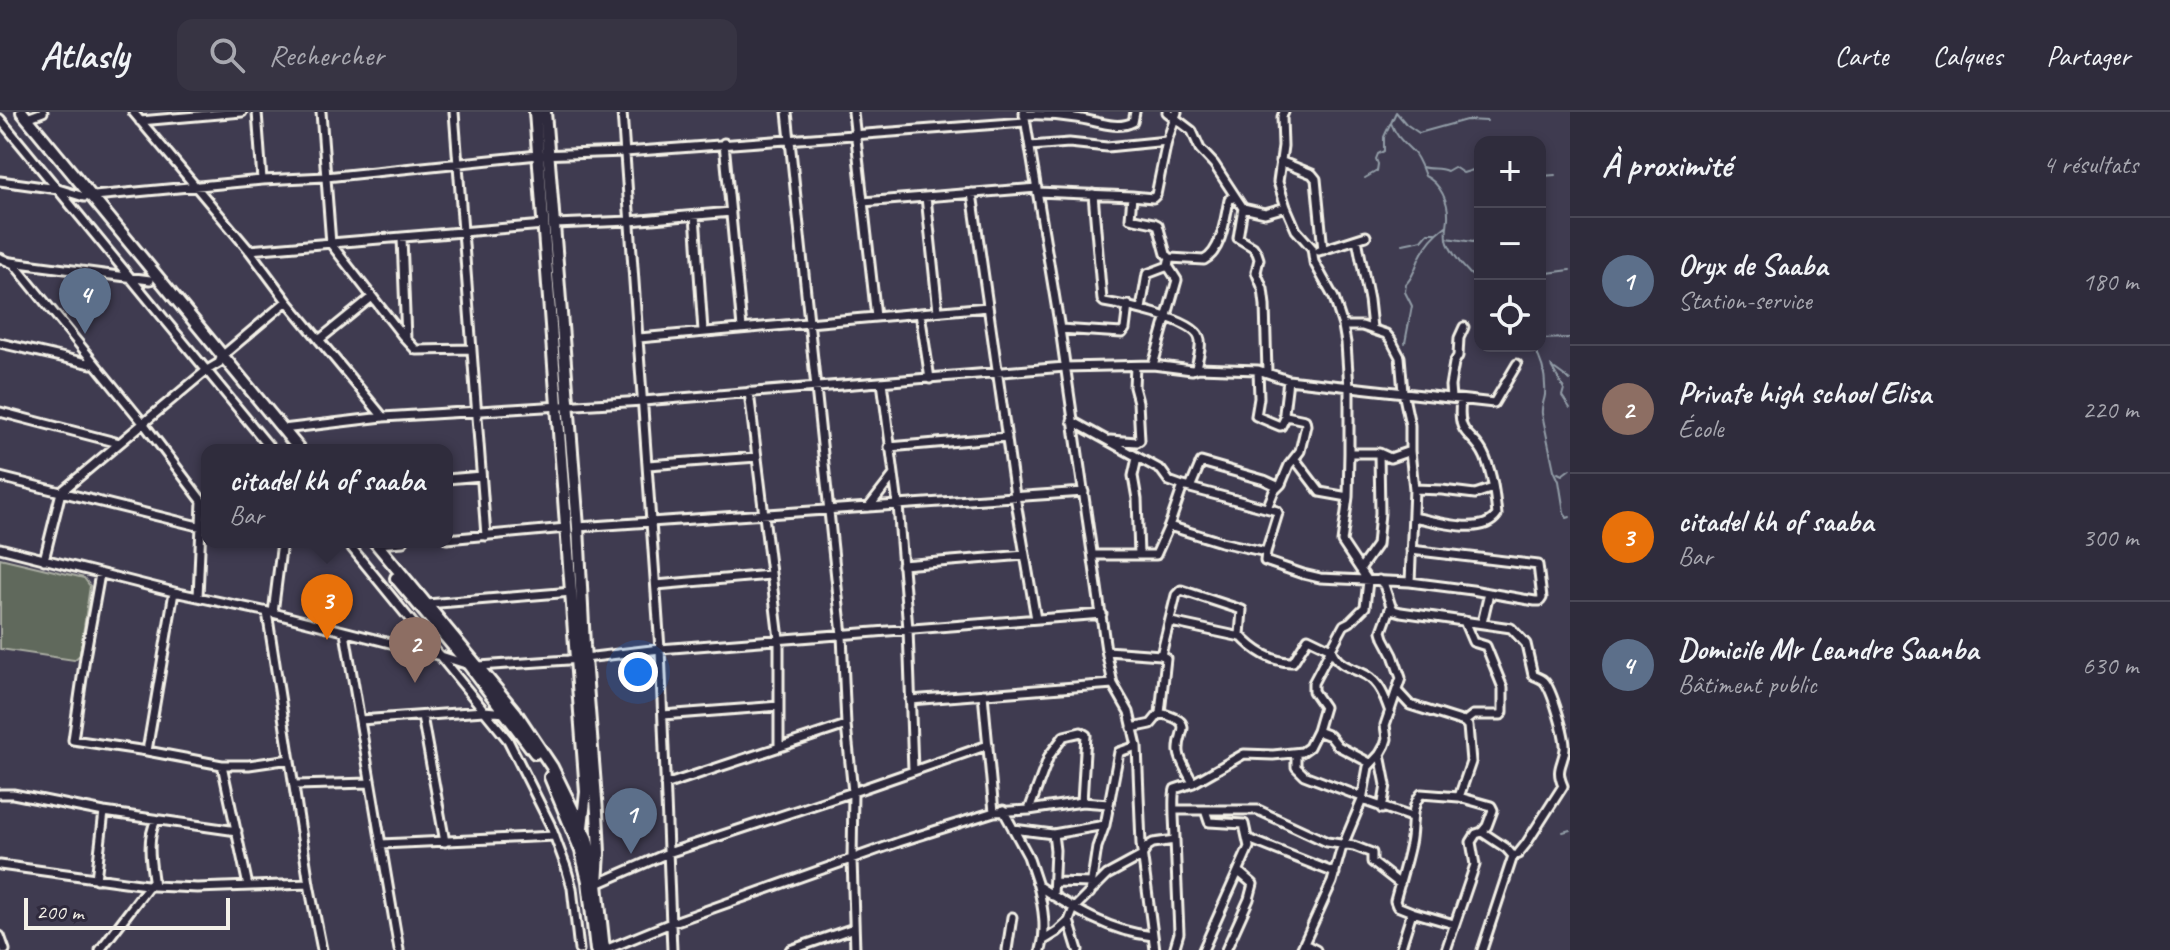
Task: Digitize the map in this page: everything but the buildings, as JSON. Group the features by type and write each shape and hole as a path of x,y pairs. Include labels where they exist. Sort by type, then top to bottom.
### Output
{"street":[{"path":"15,112 88,196 150,280 295,444"},
{"path":"43,112 24,115 286,444"},
{"path":"133,112 383,417"},
{"path":"140,121 155,116 242,112"},
{"path":"257,112 262,180"},
{"path":"321,112 331,244 406,340 419,351 472,349"},
{"path":"454,112 486,536"},
{"path":"535,112 543,155 549,225 562,406 566,528 597,812 597,884 605,950 671,923 998,811 1082,802 1109,804"},
{"path":"543,155 545,112"},
{"path":"622,112 660,649 672,950"},
{"path":"787,112 842,635 853,792 855,950"},
{"path":"853,112 876,317"},
{"path":"0,181 88,196 326,177 543,155 625,152 856,134 1025,115 1043,114 1125,125 1133,122 1135,112"},
{"path":"1167,112 1176,115 1192,131 1200,149 1214,164 1243,208 1238,238 1253,247 1259,259 1256,272 1265,305 1263,371 1256,416 1281,426 1286,416 1288,380"},
{"path":"1174,950 1179,933 1173,791 1244,754 1296,754 1309,747 1324,707 1313,691 1313,683 1344,625 1365,607 1368,581 1342,542 1348,497 1349,453 1349,388 1343,326 1334,298 1314,262 1313,252 1296,230 1278,182 1284,112"},
{"path":"1025,115 1107,651 1113,684 1129,712 1137,746 1142,856 1155,950"},
{"path":"863,202 1037,190 1153,198 1176,115"},
{"path":"0,119 267,444"},
{"path":"1030,146 1069,143 1107,147 1167,141"},
{"path":"724,143 742,328"},
{"path":"1280,161 1312,174 1316,179 1323,250"},
{"path":"972,193 1015,496 1036,619"},
{"path":"1093,194 1102,300 1141,309 1195,331 1200,343 1196,369"},
{"path":"1132,196 1130,218 1158,225 1177,280 1153,365"},
{"path":"1141,309 1147,274 1169,262 1204,260 1212,256 1229,200 1235,196"},
{"path":"926,197 938,311"},
{"path":"1243,208 1265,213 1286,207"},
{"path":"249,250 731,212"},
{"path":"695,215 703,331"},
{"path":"1313,252 1366,236"},
{"path":"402,238 406,340"},
{"path":"1357,239 1372,328"},
{"path":"0,258 150,280"},
{"path":"11,262 144,424 201,500"},
{"path":"319,340 372,297"},
{"path":"44,560 61,492 287,301"},
{"path":"1060,329 1122,333 1128,305"},
{"path":"639,338 988,307"},
{"path":"920,313 930,379"},
{"path":"1343,326 1362,326 1386,334 1402,364 1414,489 1410,582"},
{"path":"1451,398 1454,363 1464,327"},
{"path":"0,343 93,364"},
{"path":"283,429 383,417 643,401 1065,367 1153,365 1263,371 1288,380 1494,403 1517,364"},
{"path":"1106,440 1140,440 1134,387 1135,366"},
{"path":"882,382 898,505 908,629 913,770"},
{"path":"749,392 779,639 779,747"},
{"path":"1413,517 1475,528 1495,520 1493,488 1483,452 1464,434 1459,414 1461,400"},
{"path":"562,406 578,527 586,792 578,830"},
{"path":"0,412 119,443"},
{"path":"1267,508 1289,465 1300,451 1306,421 1286,416"},
{"path":"1072,421 1161,470 1169,481 1278,513 1265,561 1303,574 1334,579 1410,582 1540,601 1543,594 1539,567 1534,565 1411,550"},
{"path":"889,447 1007,437"},
{"path":"1349,453 1379,453 1390,458 1410,451"},
{"path":"1360,569 1376,547 1380,513 1379,453"},
{"path":"648,465 757,457"},
{"path":"1137,458 1133,476 1139,555"},
{"path":"1295,459 1320,492 1348,497"},
{"path":"1093,555 1157,555 1186,487 1201,462 1277,486"},
{"path":"453,478 481,476"},
{"path":"869,507 893,476"},
{"path":"0,477 201,527"},
{"path":"1414,489 1475,494 1493,488"},
{"path":"578,527 1084,492"},
{"path":"1169,526 1266,552"},
{"path":"453,539 566,528"},
{"path":"198,597 201,544"},
{"path":"0,548 474,666 1102,614"},
{"path":"281,548 270,613 309,884 322,950"},
{"path":"352,548 508,740 555,836 572,888 579,950"},
{"path":"377,548 534,738 552,767 597,884"},
{"path":"377,548 427,604 548,773 578,830 596,950"},
{"path":"902,565 1025,555"},
{"path":"100,574 73,740 222,765 290,759"},
{"path":"656,585 770,575"},
{"path":"1379,580 1394,610 1511,628 1526,644 1532,673 1545,681 1560,720 1565,746 1558,773 1563,786 1526,844 1513,856 1482,950"},
{"path":"1161,655 1176,595 1181,590 1242,610 1241,637"},
{"path":"147,751 174,592"},
{"path":"427,604 572,592"},
{"path":"1482,623 1489,593"},
{"path":"1316,950 1303,947 1362,799 1370,763 1380,754 1387,739 1385,725 1398,692 1401,678 1382,631 1391,606"},
{"path":"1464,621 1473,642 1486,646 1503,688 1501,715 1473,715 1464,722"},
{"path":"1171,622 1241,637 1261,653 1289,663 1294,661 1307,638 1331,649 1339,663 1374,681 1390,712"},
{"path":"345,633 399,950"},
{"path":"1107,651 1161,655 1167,660 1160,713 1151,724 1132,728"},
{"path":"910,700 1113,684"},
{"path":"1398,692 1410,705 1464,722 1469,729 1471,762 1459,797"},
{"path":"983,694 998,811 1013,829 1028,856 1038,886 1044,924 1041,950"},
{"path":"663,715 779,706"},
{"path":"360,720 484,711 506,713"},
{"path":"1160,713 1182,724 1184,729 1178,749 1193,783"},
{"path":"422,716 445,842"},
{"path":"665,785 846,725"},
{"path":"1317,731 1330,736 1338,746 1370,763"},
{"path":"1029,810 1049,756 1064,736 1081,732 1086,735 1082,802"},
{"path":"597,884 668,853 988,745"},
{"path":"1089,895 1119,752 1137,746"},
{"path":"1296,754 1296,767 1304,775 1382,809 1411,817"},
{"path":"1380,754 1386,785 1382,809"},
{"path":"222,765 248,886"},
{"path":"295,785 370,783"},
{"path":"0,794 237,831"},
{"path":"1446,950 1475,865 1471,842 1476,834 1482,832 1492,808 1459,797 1419,795 1411,817 1413,831 1395,903 1412,912 1454,924"},
{"path":"1175,810 1258,810 1327,842 1372,853 1372,862 1400,884"},
{"path":"1203,950 1249,847 1244,824 1209,822 1205,810"},
{"path":"96,879 104,812"},
{"path":"100,950 152,885 150,839 156,820"},
{"path":"1013,829 1053,834 1105,825"},
{"path":"1482,832 1513,856"},
{"path":"1053,834 1053,896"},
{"path":"381,844 555,836"},
{"path":"1249,839 1335,873"},
{"path":"1044,940 1069,921 1074,908 1107,875 1142,856 1153,843 1175,840"},
{"path":"0,865 96,879 197,888 309,884"},
{"path":"1226,950 1253,884 1239,872"},
{"path":"1054,882 1092,883"},
{"path":"1038,886 1116,928 1153,936"},
{"path":"1400,950 1412,912"},
{"path":"1007,950 1012,917"},
{"path":"1069,921 1078,950"},
{"path":"790,950 854,928"},
{"path":"0,936 5,950"}],"green space":[{"path":"0,558 84,578 90,586 80,655 74,660 0,649"}],"waterway":[{"path":"1477,280 1462,265 1448,243 1448,212 1442,194 1435,183 1425,176 1416,156 1391,123 1396,112 1419,133 1466,120 1487,121"},
{"path":"1365,178 1377,171 1376,159 1384,151 1384,137 1390,124"},
{"path":"1422,167 1447,171 1454,167 1463,173 1474,170"},
{"path":"1546,176 1555,175"},
{"path":"1405,343 1412,306 1405,292 1406,284 1426,247 1446,226"},
{"path":"1403,244 1422,240 1428,233 1436,233"},
{"path":"1447,238 1474,242"},
{"path":"1546,273 1570,270"},
{"path":"1546,339 1570,338"},
{"path":"1536,352 1543,371 1545,389 1542,414 1564,512 1567,518 1570,517"},
{"path":"1551,366 1570,408"},
{"path":"1555,369 1570,380"},
{"path":"1558,473 1562,475 1570,469"},
{"path":"1563,832 1570,830"}],"place":[{"name":"Domicile Mr Leandre Saanba","path":"85,334"},
{"name":"citadel kh of saaba","path":"327,640"},
{"name":"Private high school Elisa","path":"415,683"},
{"name":"Oryx de Saaba","path":"631,854"}]}
